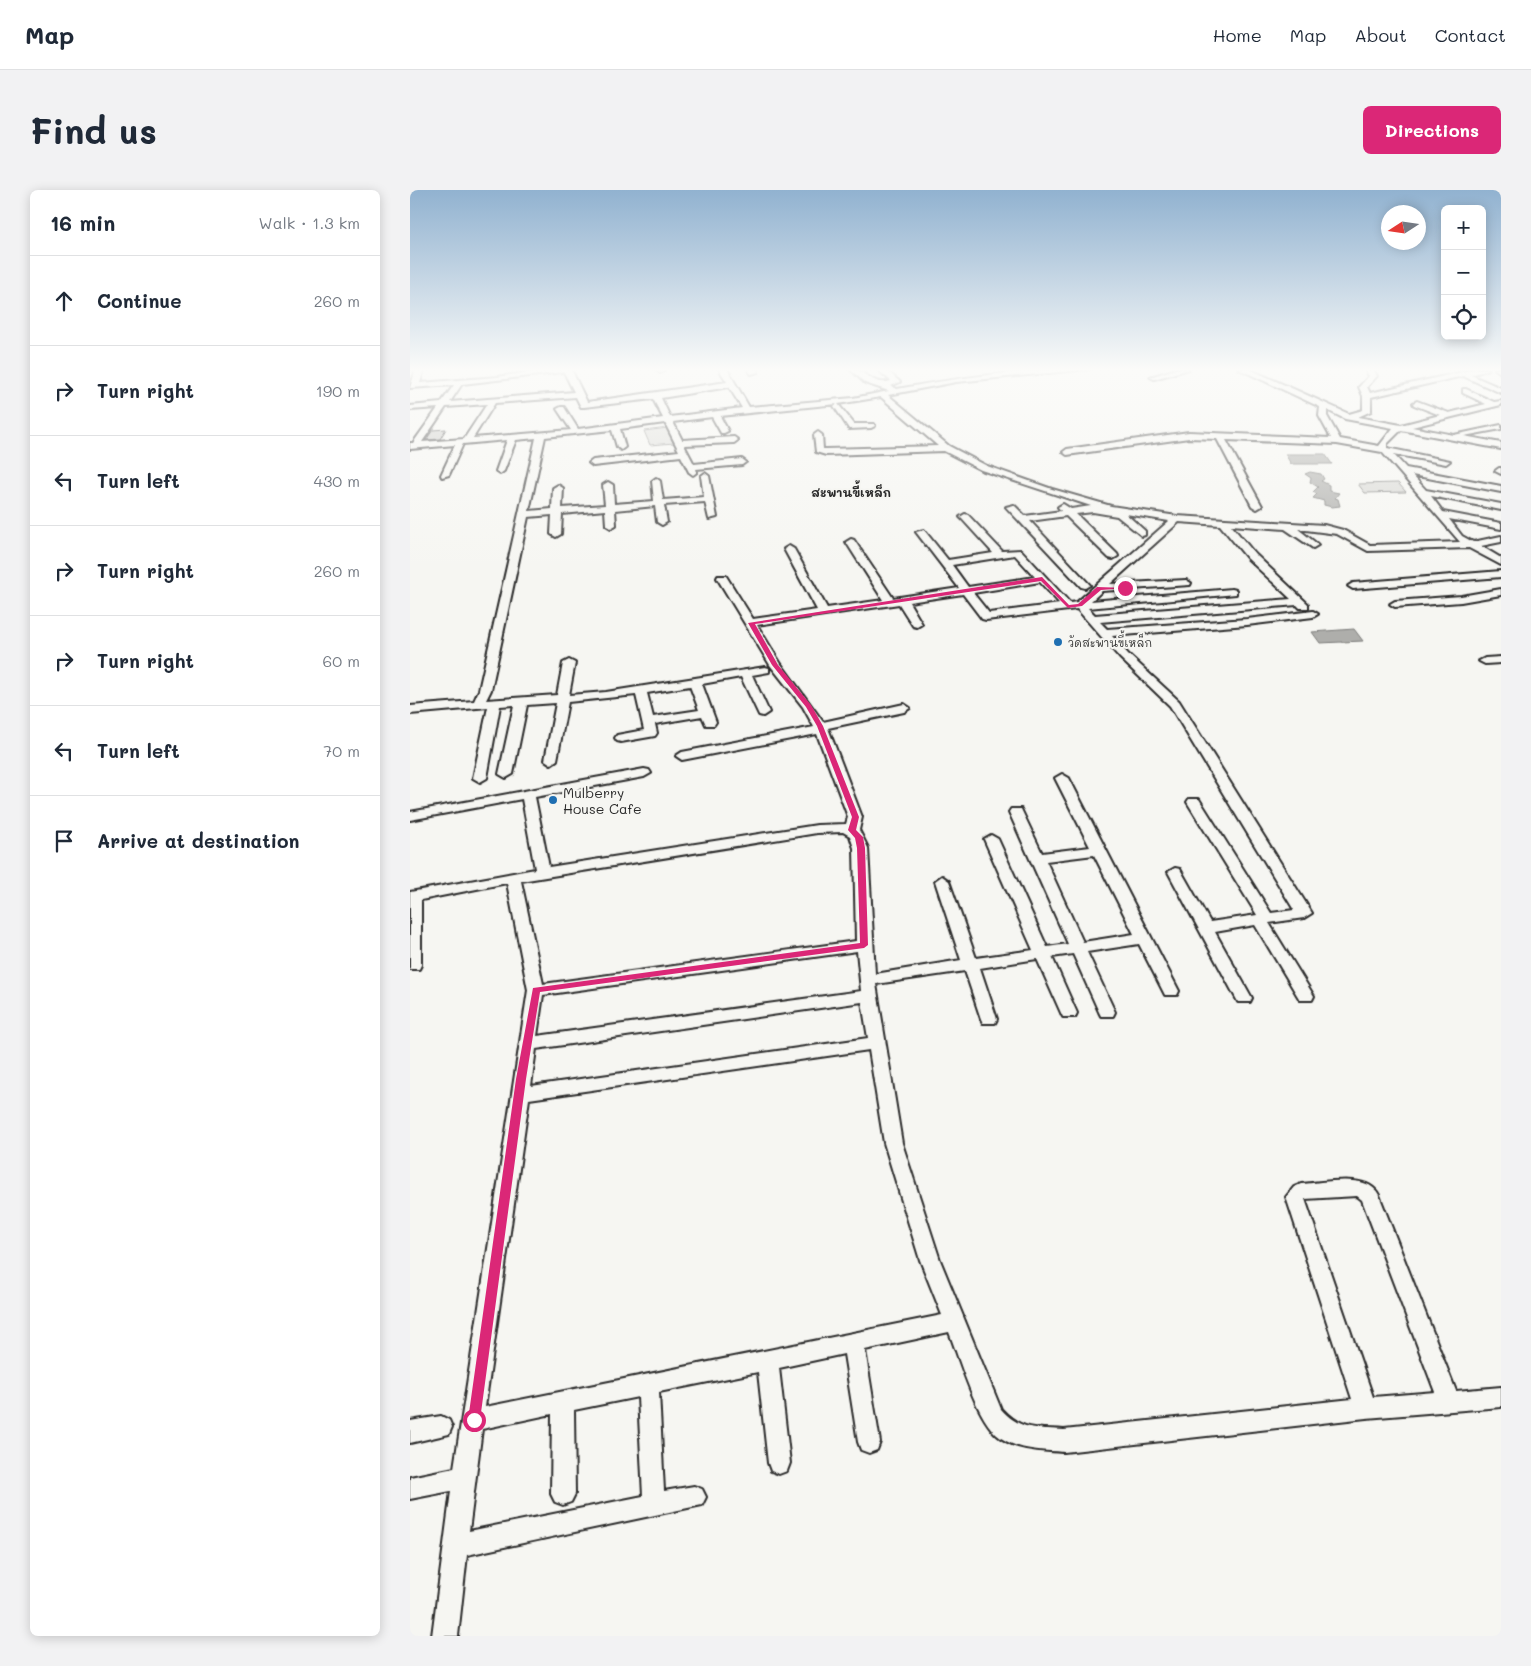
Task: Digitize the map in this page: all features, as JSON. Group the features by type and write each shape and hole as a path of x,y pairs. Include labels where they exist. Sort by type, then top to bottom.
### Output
{"street":[{"path":"445,475 467,436"},
{"path":"412,446 534,436"},
{"path":"478,704 484,690 541,436"},
{"path":"617,436 621,447"},
{"path":"676,436 689,463"},
{"path":"818,436 819,450 826,452 946,448"},
{"path":"933,436 946,448 984,468 1049,491 1110,509 1178,519 1332,529 1368,548 1473,545 1501,540"},
{"path":"1067,452 1178,436"},
{"path":"1212,436 1336,441 1446,461"},
{"path":"1334,436 1336,441"},
{"path":"1382,448 1390,436"},
{"path":"1451,436 1501,446"},
{"path":"1220,437 1257,506"},
{"path":"500,472 512,438"},
{"path":"679,443 734,440"},
{"path":"1382,448 1423,492 1460,538 1501,562"},
{"path":"689,463 732,456"},
{"path":"593,462 742,462"},
{"path":"1402,470 1501,489"},
{"path":"705,476 712,517"},
{"path":"656,481 662,522"},
{"path":"608,485 610,525"},
{"path":"556,534 558,488"},
{"path":"1049,491 1068,513 1113,556"},
{"path":"1423,492 1501,507"},
{"path":"525,514 709,499"},
{"path":"1011,507 1084,585"},
{"path":"1023,519 1093,509 1120,514 1142,533"},
{"path":"1440,514 1501,526"},
{"path":"965,517 1000,555"},
{"path":"1074,606 1099,588 1178,519"},
{"path":"1103,633 1312,615 1235,540 1224,523"},
{"path":"1288,526 1313,545"},
{"path":"921,532 986,617 1074,606 1232,592"},
{"path":"851,542 890,602"},
{"path":"789,549 824,612"},
{"path":"947,564 1017,552 1042,579 1092,619 1124,656 1175,704 1304,914 1206,928"},
{"path":"1353,586 1501,574"},
{"path":"722,578 776,665 808,706 821,728 855,817 852,830"},
{"path":"751,623 1042,579"},
{"path":"1099,588 1186,583"},
{"path":"1395,604 1461,599 1501,592"},
{"path":"902,600 918,624"},
{"path":"1092,619 1300,602"},
{"path":"1485,661 1501,660"},
{"path":"551,760 569,663"},
{"path":"410,710 606,696 765,670"},
{"path":"745,673 763,712"},
{"path":"648,722 708,716 695,682"},
{"path":"621,738 652,733 641,691"},
{"path":"506,774 521,702"},
{"path":"480,778 495,703"},
{"path":"682,756 821,728 904,708"},
{"path":"410,816 644,773"},
{"path":"1062,778 1171,992"},
{"path":"528,794 543,872"},
{"path":"1194,802 1306,996"},
{"path":"1016,812 1107,1012"},
{"path":"413,965 412,896 543,872 817,828 852,830 859,837 861,848 864,945 868,987 893,1143 930,1260 993,1416 1005,1430 1021,1437 1064,1441 1366,1408 1501,1397"},
{"path":"991,839 1069,1013"},
{"path":"1037,858 1099,850"},
{"path":"1176,872 1244,998"},
{"path":"446,1636 464,1477 474,1420 519,1094 536,990 513,879"},
{"path":"942,881 989,1019"},
{"path":"527,1044 868,987 970,964 1143,938"},
{"path":"536,990 864,945"},
{"path":"519,1094 877,1043"},
{"path":"1366,1408 1295,1197 1301,1192 1360,1188 1370,1196 1449,1401"},
{"path":"474,1420 955,1322"},
{"path":"853,1343 869,1442"},
{"path":"767,1360 779,1463"},
{"path":"648,1385 653,1491"},
{"path":"563,1402 563,1494"},
{"path":"410,1432 441,1427"},
{"path":"410,1488 464,1477"},
{"path":"457,1545 694,1497"}],"shaded area":[{"path":"646,436 671,436 674,443 650,445"},
{"path":"1285,454 1325,454 1332,464 1291,464"},
{"path":"1310,472 1321,474 1324,479 1321,481 1329,485 1329,491 1339,493 1335,498 1338,499 1340,506 1324,505 1324,501 1313,498 1317,494 1313,492 1318,487 1310,482 1311,478 1305,474"},
{"path":"1398,483 1406,492 1365,493 1358,484"},
{"path":"1354,629 1363,641 1320,643 1312,632"}],"building":[{"path":"428,436 442,436 440,439 426,440"}],"place":[{"name":"วัดสะพานขี้เหล็ก","path":"1058,642"},
{"name":"Mulberry House Cafe","path":"553,800"}],"district":[{"name":"สะพานขี้เหล็ก","path":"851,492"}],"route":[{"path":"474,1420 521,1079 536,990 864,945 861,848 859,837 852,830 855,817 822,729 808,706 776,665 751,623 1042,579 1068,607 1080,605 1099,588 1125,588"}]}
